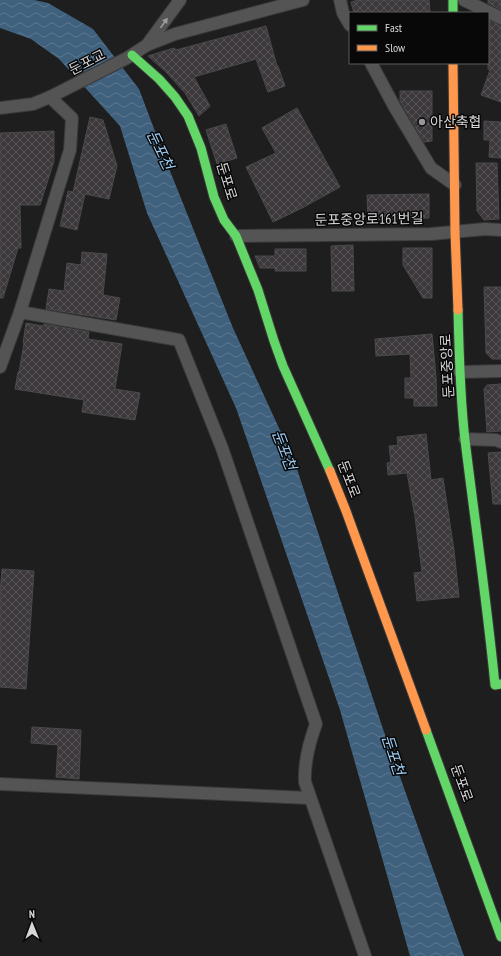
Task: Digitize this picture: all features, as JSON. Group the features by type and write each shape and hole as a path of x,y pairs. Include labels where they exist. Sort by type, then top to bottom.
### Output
{"street":[{"path":"147,45 180,0"},
{"path":"129,56 147,45 176,34 303,0"},
{"path":"340,0 349,23"},
{"path":"453,0 453,12"},
{"path":"464,0 489,12"},
{"path":"489,12 501,18"},
{"name":"둔포교","path":"0,108 32,104 55,95 129,56"},
{"name":"둔포로","path":"129,56 159,80 175,97 188,116 201,148 214,196 224,220 236,236 258,290 283,366 346,511 453,801 501,937"},
{"path":"372,64 394,106 431,168 455,185"},
{"name":"둔포중앙로","path":"453,64 455,232 460,372 465,439 497,666 495,685 501,684"},
{"path":"0,367 20,312 70,150 72,118 55,95"},
{"name":"둔포중앙로161번길","path":"236,236 431,234 485,229 501,230"},
{"path":"20,312 179,340 222,448 316,724 310,740 304,769 305,782 309,798 365,956"},
{"path":"460,372 501,371"},
{"path":"465,439 496,440 501,442"},
{"path":"0,784 309,798"}],"water":[{"name":"둔포천","path":"0,0 34,0 48,3 93,29 139,89 233,328 295,463 384,732 464,956 410,956 340,710 236,408 147,213 120,126 59,59 31,39 0,28"}],"building":[{"path":"358,0 429,0 430,12 354,12 351,2"},
{"path":"488,0 501,0 501,10 488,3"},
{"path":"489,20 501,25 501,102 481,95 490,70 488,69"},
{"path":"266,26 277,66 285,86 268,92 256,59 194,77 210,106 199,116 185,93 166,72 148,56 174,48 176,50"},
{"name":"아산축협","path":"400,91 432,91 432,141 424,142 400,101"},
{"path":"297,108 340,187 273,222 246,167 276,153 262,128"},
{"path":"90,117 103,120 117,166 109,199 85,194 77,230 60,226 68,191 73,192"},
{"path":"484,121 501,122 501,158 489,157 490,140 484,140"},
{"path":"226,124 237,158 217,164 206,130"},
{"path":"54,131 54,161 40,205 20,205 21,248 18,248 3,298 0,298 0,133"},
{"path":"476,163 497,163 499,219 484,220 477,211"},
{"path":"429,194 429,218 368,220 367,195"},
{"path":"353,245 354,291 332,291 331,246"},
{"path":"403,248 432,248 432,298 423,298 403,265"},
{"path":"275,249 306,249 306,271 275,271 275,268 260,268 255,256 275,256"},
{"path":"82,252 107,254 103,295 120,298 116,320 46,309 49,289 64,291 67,263 81,265"},
{"path":"484,287 501,287 501,359 492,359 486,353"},
{"path":"26,323 43,326 44,324 89,332 88,339 122,344 115,389 140,393 135,420 82,412 84,400 15,389 24,343"},
{"path":"432,334 437,406 414,406 414,398 405,398 405,378 411,378 410,354 376,356 375,339"},
{"path":"501,384 501,431 487,432 484,389 487,385"},
{"path":"426,434 431,480 443,478 454,550 459,597 417,601 414,573 422,572 415,517 407,473 388,475 387,463 391,462 389,446 398,445 397,437"},
{"path":"501,452 501,504 493,504 488,453"},
{"path":"2,569 34,571 26,689 0,687 0,594"},
{"path":"32,727 81,730 79,779 56,777 58,745 31,743"}],"traffic: fast":[{"path":"453,0 453,12"},
{"path":"132,55 159,79 175,97 188,116 201,148 214,197 224,220 236,236 258,290 283,366 330,471"},
{"path":"458,310 463,424 485,593 495,685 501,684"},
{"path":"426,730 501,937"}],"traffic: slow":[{"path":"453,64 455,232 458,310"},
{"path":"330,471 426,730"}],"place":[{"name":"아산축협","path":"422,122"}]}
